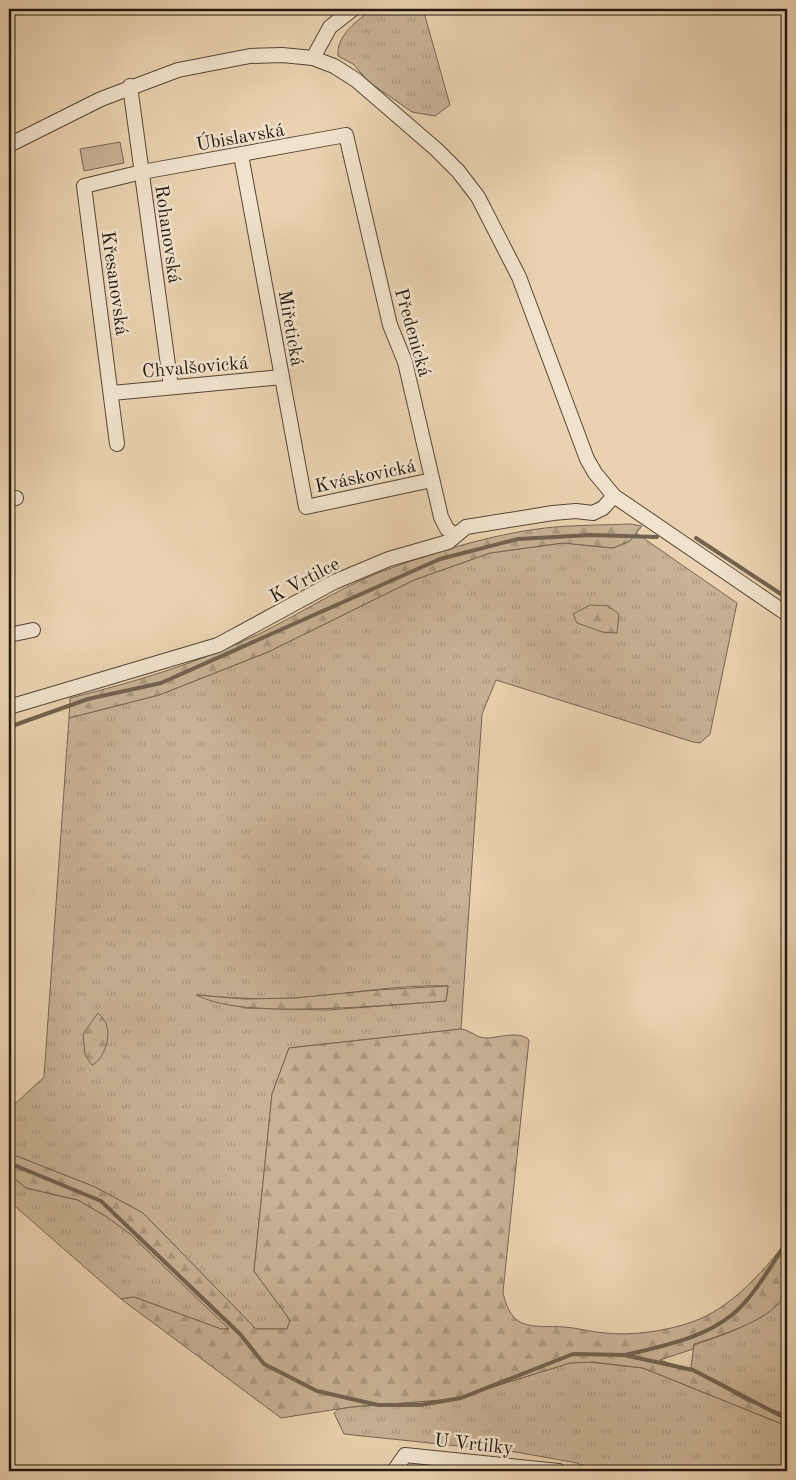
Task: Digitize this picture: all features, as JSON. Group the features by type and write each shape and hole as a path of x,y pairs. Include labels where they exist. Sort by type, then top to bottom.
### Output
{"street":[{"path":"313,58 330,27 353,9"},
{"path":"9,145 130,86 178,70 250,56 282,55 313,58 334,66 356,80 437,150 458,171 478,197 519,277 587,459 595,473 614,496 787,614"},
{"name":"Rohanovská","path":"130,86 171,387"},
{"name":"Úbislavská","path":"142,172 346,135"},
{"name":"Předenická","path":"346,135 390,325 405,362 432,480 444,523 455,535"},
{"name":"Miřetická","path":"241,155 306,507"},
{"name":"Křesanovská","path":"117,444 112,393 84,186 142,172"},
{"name":"Chvalšovická","path":"112,393 282,377"},
{"name":"Kváskovická","path":"306,507 432,480"},
{"name":"K Vrtilce","path":"9,707 218,645 334,582 388,559 448,542 466,527 553,513 576,511 593,514 603,508 614,496"},
{"path":"9,635 33,630"},
{"name":"U Vrtilky","path":"394,1471 405,1455 559,1471"}],"green space":[{"path":"373,9 423,9 450,105 435,116 412,112 369,82 353,64 338,56 338,48 344,35 355,23"},
{"path":"120,142 124,163 84,171 80,149"},
{"path":"630,524 642,526 630,541 613,548 563,543 490,553 414,580 268,652 159,695 69,718 70,698 142,678 213,654 259,634 359,581 413,560 473,542 534,529"},
{"path":"636,533 737,603 710,734 700,743 693,742 496,680 482,714 461,1029 289,1048 272,1094 254,1271 290,1320 288,1329 256,1329 143,1213 95,1187 9,1153 9,1106 15,1104 44,1077 69,718 159,695 268,652 414,580 490,553 563,543 613,548 630,541","holes":["448,986 446,1001 328,1010 245,1008 198,995 282,999 390,988"]},
{"path":"590,605 608,606 619,614 617,633 602,632 577,623 573,614"},
{"path":"448,986 446,1001 320,1009 247,1007 216,1002 196,995 245,999 295,998 377,990"},
{"path":"98,1013 106,1023 108,1034 103,1053 97,1062 92,1065 85,1055 83,1034"},
{"path":"461,1029 482,1038 520,1035 529,1040 503,1292 514,1318 532,1326 569,1328 616,1334 649,1332 682,1325 706,1316 732,1299 756,1277 787,1241 787,1288 783,1299 774,1308 762,1317 733,1331 694,1344 693,1349 660,1360 696,1372 747,1401 787,1415 787,1426 643,1368 593,1362 570,1363 454,1399 351,1407 281,1418 121,1299 134,1297 221,1329 229,1329 130,1234 107,1217 78,1200 26,1188 9,1174 9,1153 95,1187 143,1213 256,1329 287,1329 290,1320 254,1271 272,1094 289,1048"},
{"path":"9,1174 26,1188 78,1200 107,1217 130,1234 230,1329 221,1329 134,1297 121,1299 9,1201"},
{"path":"787,1290 787,1415 723,1390 691,1367 694,1345 733,1331 757,1318 778,1301"},
{"path":"588,1362 643,1368 787,1426 787,1471 599,1471 577,1463 516,1452 344,1434 334,1413 339,1409 351,1407 454,1399 570,1363"}],"waterway":[{"path":"9,727 88,699 161,683 440,559 518,539 591,535 657,537"},
{"path":"696,538 787,598"},
{"path":"9,1163 101,1201 240,1334 264,1364 317,1391 378,1405 420,1405 461,1398 573,1354 624,1355 693,1370 787,1419"},
{"path":"625,1355 674,1343 721,1323 734,1313 752,1294 787,1241"}]}
